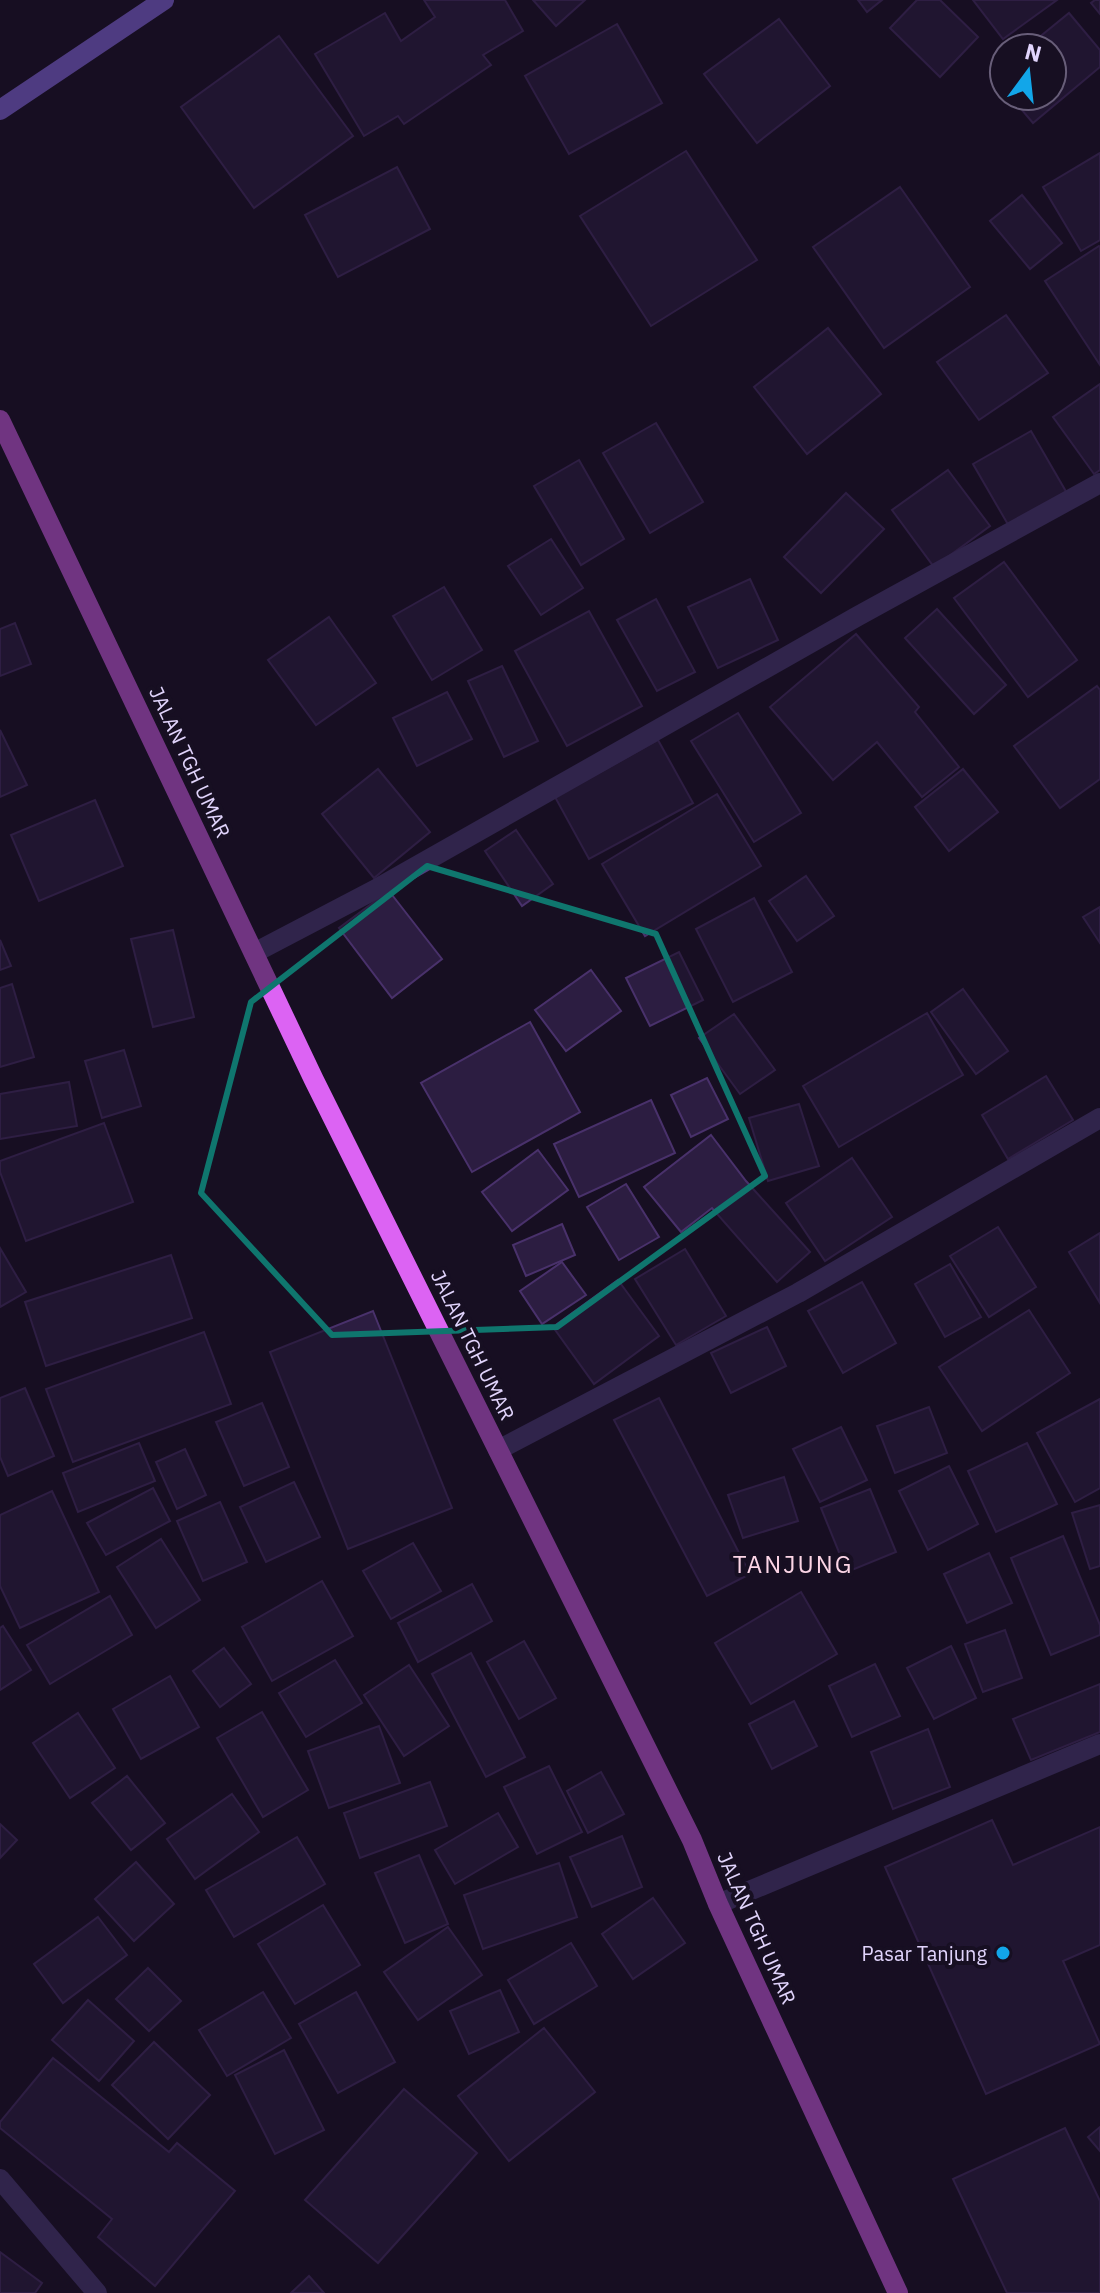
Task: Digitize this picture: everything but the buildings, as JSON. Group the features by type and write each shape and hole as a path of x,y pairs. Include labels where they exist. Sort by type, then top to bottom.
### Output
{"main road":[{"path":"0,110 164,0"},
{"name":"JALAN TGH UMAR","path":"0,420 254,953 692,1840 718,1904 898,2293"}],"street":[{"path":"254,953 392,880 1100,483"},
{"path":"498,1450 798,1293 1100,1118"},
{"path":"718,1904 1100,1744"},
{"path":"0,2179 97,2293"}],"highlighted area":[{"path":"427,866 656,934 765,1176 557,1327 332,1335 201,1193 251,1002"}],"place":[{"name":"Pasar Tanjung","path":"1003,1953"}],"district":[{"name":"TANJUNG","path":"793,1564"}]}
